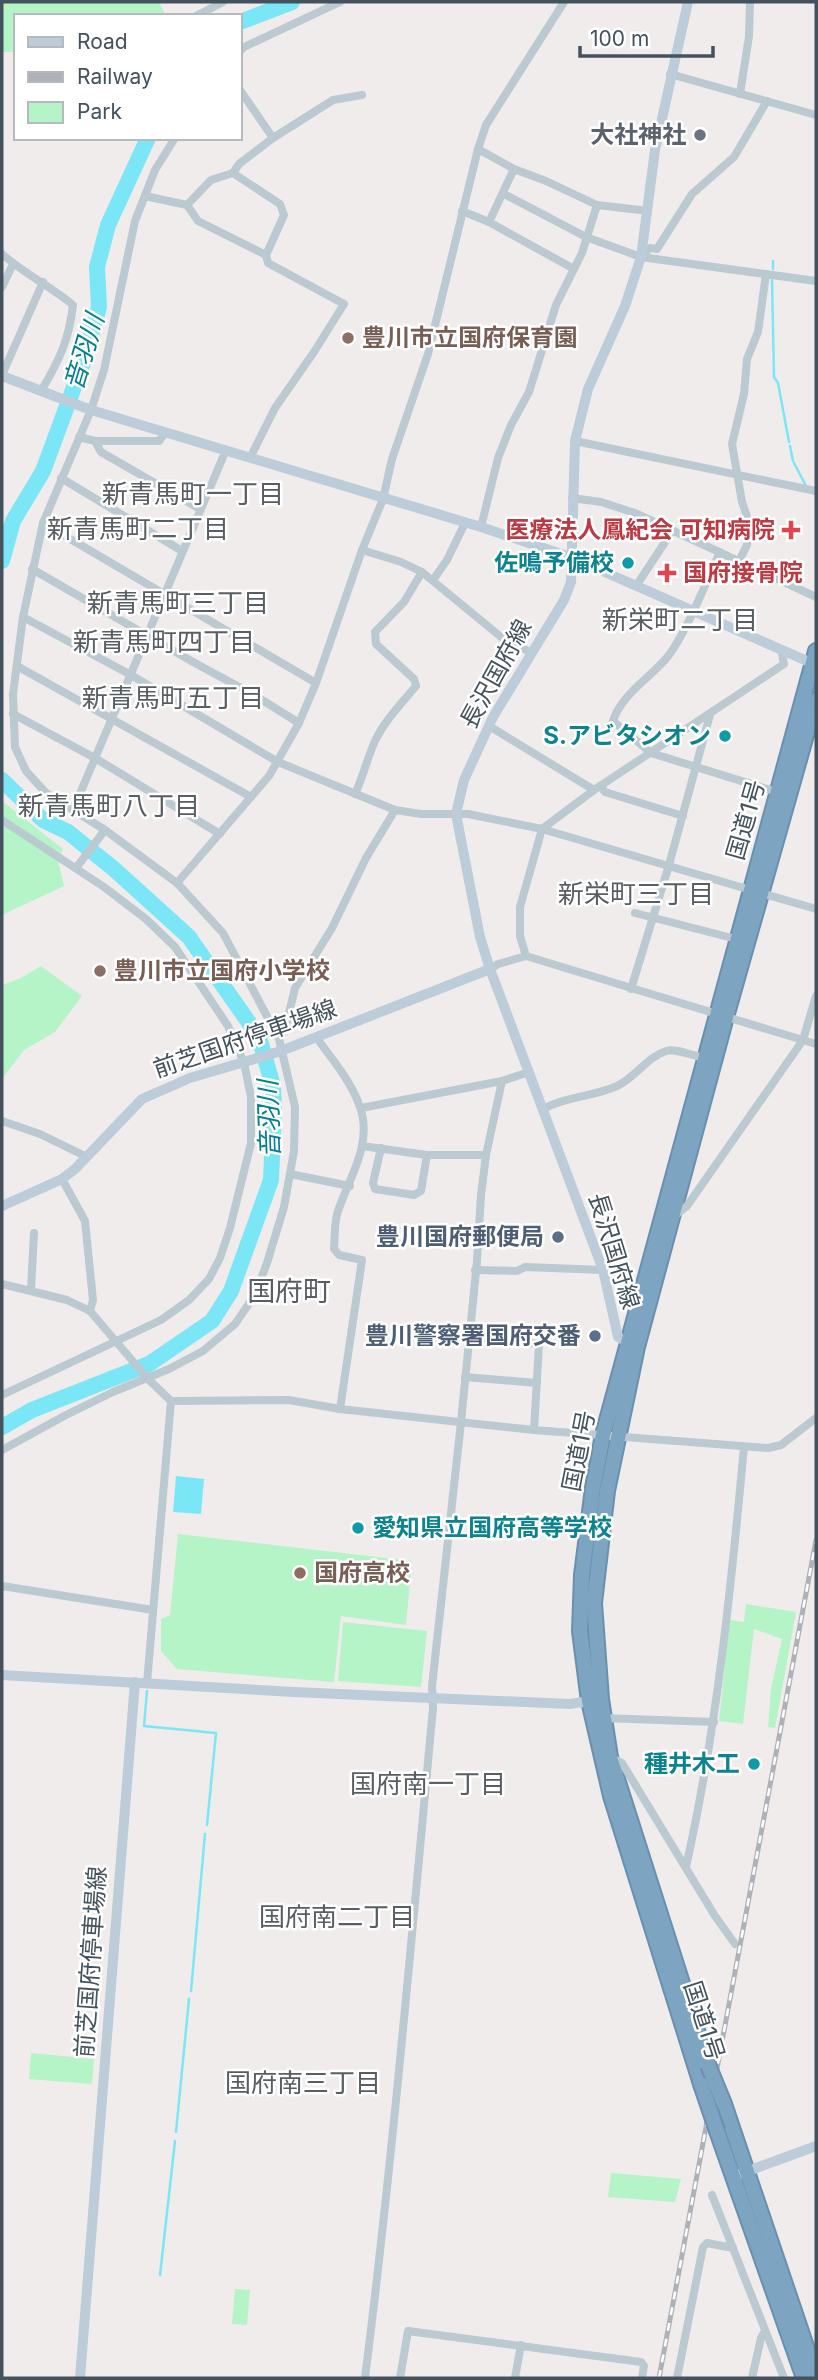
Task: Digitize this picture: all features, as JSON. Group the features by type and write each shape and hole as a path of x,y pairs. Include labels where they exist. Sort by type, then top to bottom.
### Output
{"highway":[{"name":"国道1号","path":"815,660 777,792 756,890 736,939 721,1016 704,1058 610,1435 594,1604 595,1700 611,1796 717,2131 741,2173 816,2376"},
{"name":"国道1号","path":"632,1345 673,1216 721,1016 756,890 816,700"},
{"name":"国道1号","path":"595,1700 603,1718 610,1757 708,2065 724,2104 741,2173 804,2378"}],"main road":[{"name":"長沢国府線","path":"632,1345 618,1337 603,1270 490,969 480,937 456,814 464,780 489,726 530,652 564,600 571,582 575,441 588,389 625,306 641,257 655,150 688,2"},
{"path":"2,375 91,410 481,527 573,558 781,649 815,660"},
{"name":"前芝国府停車場線","path":"2,1206 62,1179 75,1169 142,1098 190,1078 281,1051 490,969"},
{"path":"2,1675 570,1704 595,1700"},
{"name":"前芝国府停車場線","path":"80,2378 141,1683"},
{"path":"741,2173 816,2146"}],"street":[{"path":"200,14 223,2"},
{"path":"242,49 340,2"},
{"path":"177,883 278,762 299,723 383,499 392,459 435,329 462,211 486,125 565,2"},
{"path":"740,94 750,36 750,2"},
{"path":"670,74 816,116"},
{"path":"242,93 273,138"},
{"path":"187,205 211,180 233,173 239,164 273,138 333,100 362,95"},
{"path":"641,257 650,248 657,249 692,194 734,157 767,101"},
{"path":"2,1450 66,1415 203,1351 235,1324 255,1294 267,1263 284,1207 295,1151 295,1107 279,1039 223,933 177,883 46,793 26,771 15,747 13,694 23,617 43,523 91,410 104,370 135,221 155,170 175,140"},
{"path":"478,149 514,169 597,205 648,211"},
{"path":"489,222 514,169"},
{"path":"233,173 281,204 284,215 266,255 268,263 344,304 275,408 250,458"},
{"path":"503,194 586,237 641,257 816,280 816,268"},
{"path":"145,196 187,205 198,221 266,255"},
{"path":"481,527 502,447 529,392 556,305 574,269 597,205"},
{"path":"462,211 489,222 574,269"},
{"path":"2,254 73,304 70,328 61,357 43,392"},
{"path":"2,287 13,264"},
{"path":"739,561 747,545 750,525 741,502 732,444 742,405 747,359 758,332 766,274"},
{"path":"2,375 43,282"},
{"path":"79,437 94,441 159,441 165,433"},
{"path":"94,441 101,452 200,509"},
{"path":"575,441 816,491"},
{"path":"73,810 226,450"},
{"path":"61,478 182,551"},
{"path":"572,498 601,502 635,513 816,597"},
{"path":"43,523 316,683"},
{"path":"433,580 447,560 465,523"},
{"path":"636,586 673,530"},
{"path":"362,550 401,562 422,572 501,637 530,652"},
{"path":"720,552 669,654 615,714 613,721 652,753 777,792"},
{"path":"32,569 299,723"},
{"path":"355,794 385,722 416,686 414,679 376,644 375,632 404,601 422,572"},
{"path":"23,617 131,675 278,762 395,810 421,814 456,814 542,828 816,909"},
{"path":"526,956 520,936 520,907 542,828 597,788 784,664 781,649"},
{"path":"18,666 251,797"},
{"path":"13,714 95,758 220,834"},
{"path":"631,989 669,866 710,715"},
{"path":"489,726 605,792 683,816"},
{"path":"279,1039 285,1030 295,988 332,928 366,859 395,810"},
{"path":"2,820 78,866 175,947 228,1026 246,1062 251,1097 251,1143 230,1228 220,1258 209,1279 189,1300 161,1320 2,1395"},
{"path":"78,866 103,832"},
{"path":"635,913 736,939"},
{"path":"490,969 526,956 816,1044"},
{"path":"673,1216 687,1206 803,1040 816,996"},
{"path":"316,1037 351,1085 361,1108 365,1130 350,1186 337,1213 334,1250 339,1255 362,1260 340,1409"},
{"path":"543,1109 553,1103 618,1086 668,1050 704,1058"},
{"path":"361,1108 502,1081 529,1072"},
{"path":"365,2378 389,2158 436,1643 461,1422 486,1155 502,1081"},
{"path":"2,1121 40,1134 85,1156"},
{"path":"362,1146 428,1155 486,1155"},
{"path":"381,1148 373,1183 376,1189 414,1195 421,1191 428,1155"},
{"path":"290,1174 350,1186"},
{"path":"62,1179 85,1221 93,1300 90,1311"},
{"path":"31,1290 34,1233"},
{"path":"475,1270 517,1271 525,1267 603,1270"},
{"path":"2,1284 67,1300 90,1311 146,1377 171,1401 289,1400 340,1409 534,1430 768,1448 781,1445 816,1418"},
{"path":"469,1336 539,1344 534,1430"},
{"path":"465,1377 537,1383"},
{"path":"141,1683 153,1610 171,1401"},
{"path":"686,1867 714,1722 744,1447"},
{"path":"2,1586 153,1610"},
{"path":"603,1718 714,1722"},
{"path":"610,1757 622,1763 653,1818 735,1944"},
{"path":"712,2195 784,2378"},
{"path":"677,2378 703,2248 707,2243 733,2248"},
{"path":"400,2378 408,2331 641,2362 644,2366 642,2378"},
{"path":"752,2378 761,2338 765,2332"},
{"path":"515,2378 521,2345"}],"green space":[{"path":"2,2 159,2 165,14 14,14 14,52 2,52"},
{"path":"2,801 63,849 58,861 64,886 2,915"},
{"path":"41,966 82,996 55,1032 24,1050 2,1079 2,985"},
{"path":"178,1534 412,1561 406,1625 341,1616 334,1682 177,1669 161,1651 161,1619 170,1615"},
{"path":"746,1604 796,1612 775,1728 768,1727 771,1689 782,1639 754,1629 743,1724 719,1721 730,1620 744,1622"},
{"path":"343,1622 427,1631 421,1687 338,1681"},
{"path":"31,2053 94,2059 92,2084 29,2079"},
{"path":"611,2173 681,2179 675,2202 608,2197"},
{"path":"235,2289 250,2290 247,2325 232,2324"}],"water":[{"path":"176,1476 204,1479 201,1514 173,1512"}],"waterway":[{"name":"音羽川","path":"242,21 292,2"},
{"name":"音羽川","path":"2,561 13,521 43,471 84,360 99,307 97,267 108,225 147,140"},
{"path":"773,261 773,269"},
{"path":"772,280 774,377 778,383 789,442"},
{"path":"790,446 793,461"},
{"path":"794,463 805,484"},
{"name":"音羽川","path":"2,780 43,820 68,832 114,869 189,937 259,1037 273,1086 274,1110 271,1180 231,1291 212,1321 149,1364 32,1410 2,1427"},
{"path":"147,1691 144,1726 216,1733 207,1825"},
{"path":"191,1991 205,1834"},
{"path":"176,2132 189,1999"},
{"path":"160,2275 175,2141"}],"railway":[{"path":"659,2378 816,1540"}],"place":[{"name":"大社神社","path":"700,135"},
{"name":"豊川市立国府保育園","path":"348,338"},
{"name":"医療法人鳳紀会 可知病院","path":"791,530"},
{"name":"佐鳴予備校","path":"628,563"},
{"name":"国府接骨院","path":"667,573"},
{"name":"S.アビタシオン","path":"725,736"},
{"name":"豊川市立国府小学校","path":"100,971"},
{"name":"豊川国府郵便局","path":"558,1237"},
{"name":"豊川警察署国府交番","path":"595,1336"},
{"name":"愛知県立国府高等学校","path":"358,1528"},
{"name":"国府高校","path":"300,1573"},
{"name":"種井木工","path":"754,1764"}],"district":[{"name":"新青馬町一丁目","path":"193,494"},
{"name":"新青馬町二丁目","path":"138,529"},
{"name":"新青馬町三丁目","path":"178,603"},
{"name":"新栄町二丁目","path":"680,620"},
{"name":"新青馬町四丁目","path":"164,642"},
{"name":"新青馬町五丁目","path":"173,698"},
{"name":"新青馬町八丁目","path":"109,806"},
{"name":"新栄町三丁目","path":"636,894"},
{"name":"国府町","path":"289,1291"},
{"name":"国府南一丁目","path":"428,1784"},
{"name":"国府南二丁目","path":"337,1917"},
{"name":"国府南三丁目","path":"303,2083"}]}
